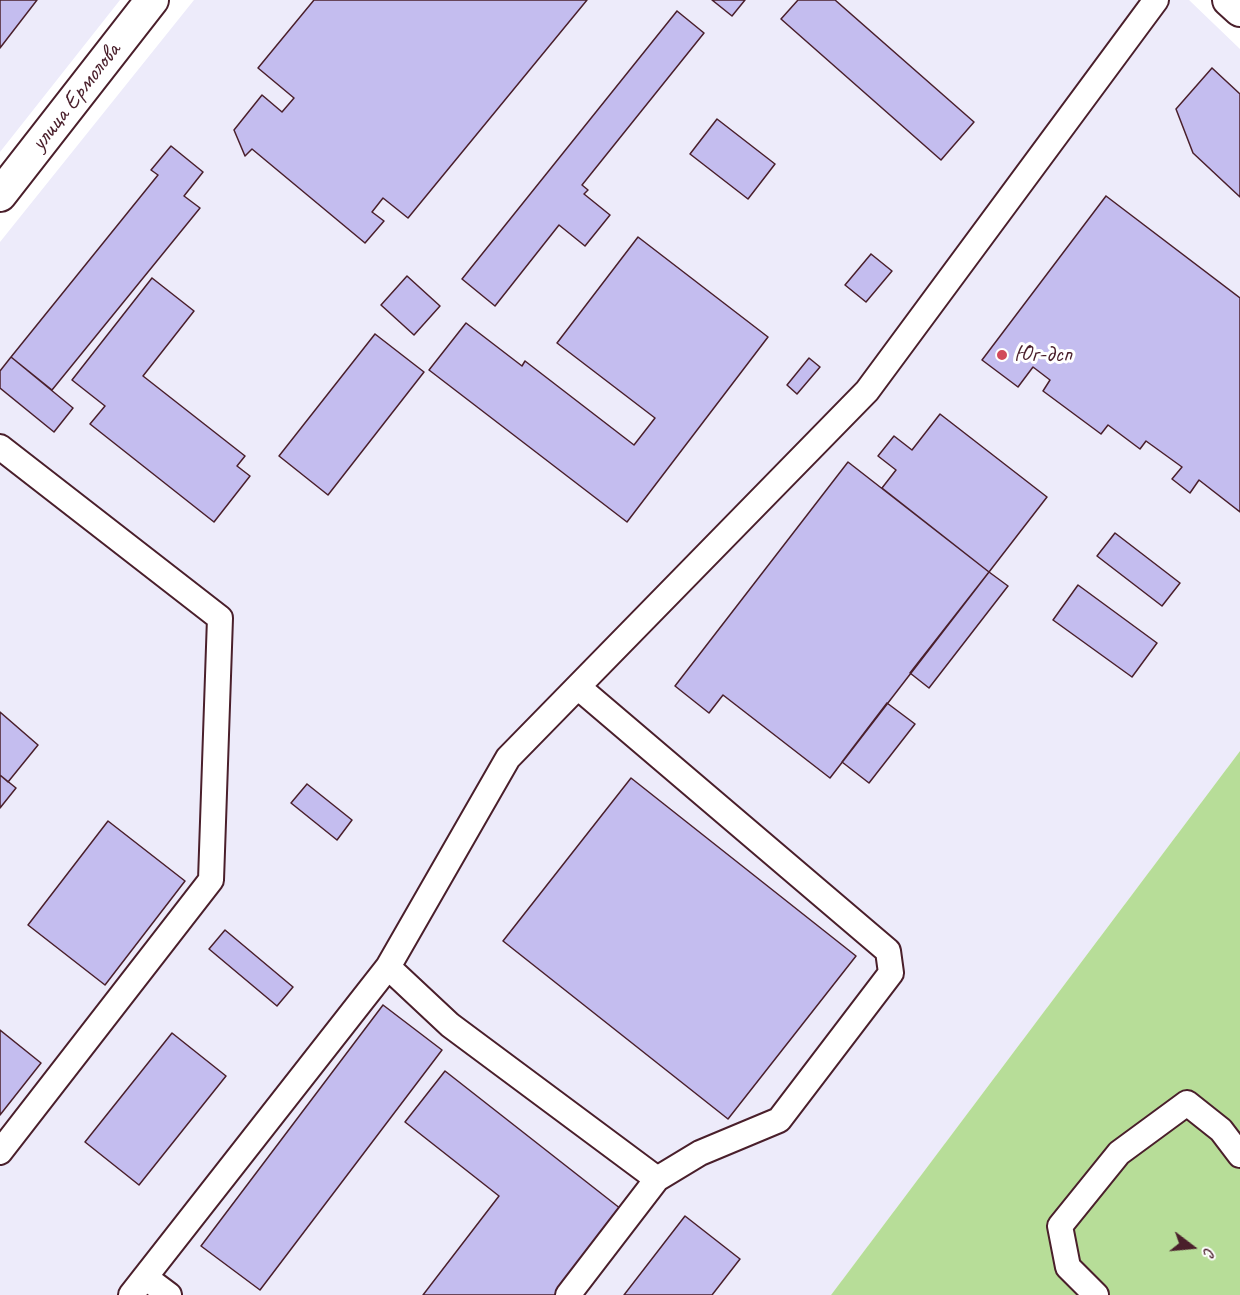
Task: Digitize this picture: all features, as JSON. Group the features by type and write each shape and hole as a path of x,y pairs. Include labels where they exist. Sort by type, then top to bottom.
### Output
{"main road":[{"name":"улица Ермолова","path":"0,195 152,0"},
{"path":"1229,0 1240,10"}],"lane":[{"path":"169,1295 138,1286 388,967 508,758 867,391 1156,0"},
{"path":"0,447 220,618 211,880 0,1152"},
{"path":"568,1295 657,1179 700,1153 779,1120 891,973 888,951 578,687"},
{"path":"388,967 450,1025 657,1179"},
{"path":"1096,1295 1068,1267 1060,1226 1119,1153 1188,1103 1221,1130 1240,1155"}],"shaded area":[{"path":"0,0 120,0 0,152"},
{"path":"194,0 1189,0 1240,49 1240,751 831,1295 0,1295 0,242"}],"green space":[{"path":"1240,751 1240,1295 831,1295"}],"building":[{"path":"0,0 37,0 0,48"},
{"path":"314,0 587,0 408,218 383,198 372,212 384,221 365,243 252,149 245,156 234,130 262,95 282,112 294,98 258,68"},
{"path":"712,0 745,0 732,16"},
{"path":"798,0 835,0 974,122 941,160 781,19"},
{"path":"677,11 704,33 582,185 588,190 584,194 610,215 585,246 559,225 495,306 462,279"},
{"path":"1212,68 1240,94 1240,197 1193,153 1176,109"},
{"path":"717,119 775,164 748,199 690,154"},
{"path":"171,146 203,172 184,196 200,208 52,390 11,357 158,175 151,170"},
{"path":"1106,196 1240,298 1240,512 1199,480 1190,493 1172,479 1182,467 1146,441 1140,449 1108,425 1101,434 1043,391 1050,380 1033,367 1018,387 982,360"},
{"path":"638,237 768,337 627,522 429,370 466,323 522,366 525,361 634,445 655,418 557,343"},
{"path":"871,254 892,271 866,302 845,285"},
{"path":"407,276 440,306 414,335 381,305"},
{"path":"152,278 194,311 143,376 245,456 237,466 250,476 214,522 90,424 105,406 72,380"},
{"path":"375,334 424,372 328,495 279,456"},
{"path":"11,357 73,408 54,432 0,388 0,371"},
{"path":"809,358 820,367 797,394 787,385"},
{"path":"940,414 1047,497 989,572 882,488 896,470 878,456 894,436 912,450"},
{"path":"848,462 989,572 830,778 723,695 709,713 675,686"},
{"path":"1115,533 1180,583 1162,606 1097,556"},
{"path":"989,572 1008,586 929,688 910,673"},
{"path":"1078,585 1157,643 1132,677 1053,620"},
{"path":"887,703 915,724 869,783 842,762"},
{"path":"0,712 38,745 8,782 0,775"},
{"path":"0,775 16,788 0,808"},
{"path":"631,778 856,956 728,1119 503,941"},
{"path":"307,784 352,820 337,840 291,803"},
{"path":"108,821 185,881 105,985 28,925"},
{"path":"225,930 293,987 277,1006 209,949"},
{"path":"383,1005 442,1050 260,1290 201,1246"},
{"path":"0,1030 41,1063 0,1115"},
{"path":"172,1033 226,1076 139,1185 85,1142"},
{"path":"445,1071 621,1209 555,1295 423,1295 499,1196 405,1122"},
{"path":"685,1216 740,1259 712,1295 624,1295"}],"place":[{"name":"Юг-дсп","path":"1002,355"}]}
